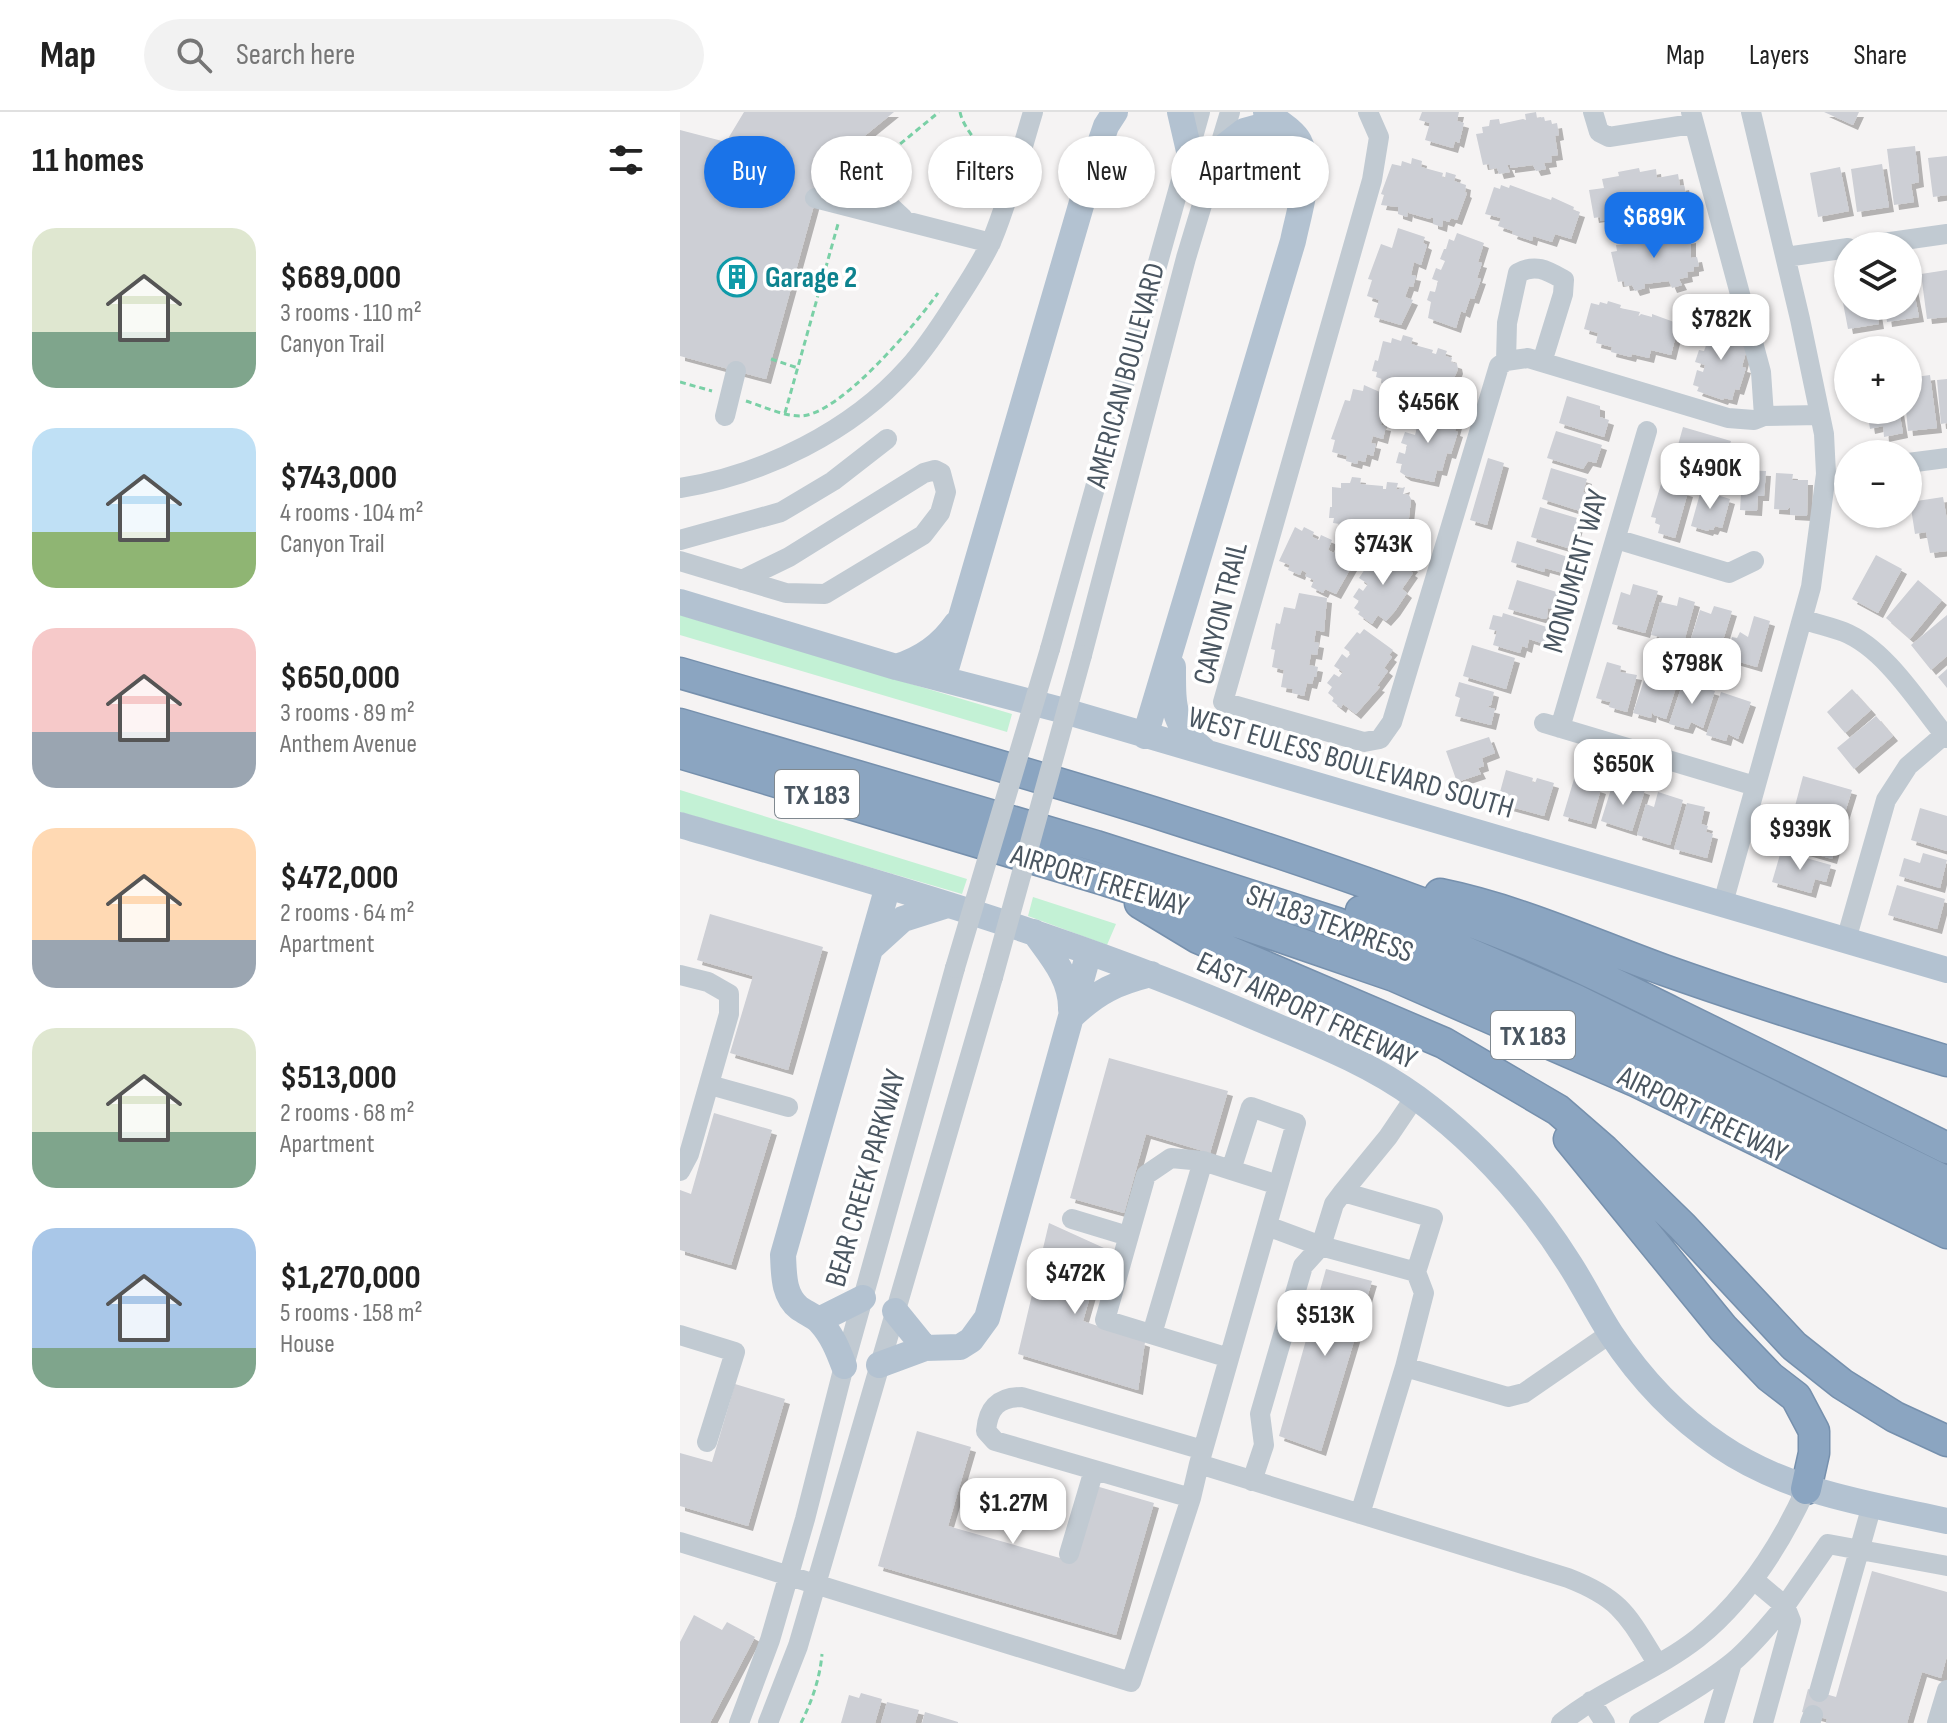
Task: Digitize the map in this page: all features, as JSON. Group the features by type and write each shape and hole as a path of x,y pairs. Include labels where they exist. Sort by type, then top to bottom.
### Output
{"highway":[{"name":"TX 183","path":"680,673 1166,816 1344,874 1535,947 1947,1148"},
{"name":"SH 183 TEXPRESS","path":"680,702 1118,831 1413,929 1574,999 1947,1182"},
{"name":"SH 183 TEXPRESS","path":"680,724 1096,846 1337,923 1574,1021 1947,1208"},
{"name":"AIRPORT FREEWAY","path":"680,753 1101,879 1394,976 1637,1082 1947,1233"},
{"path":"1344,874 1485,904 1664,970 1947,1061"},
{"path":"1101,879 1198,938 1444,1043 1558,1110 1672,1216 1794,1346 1842,1384 1881,1409 1947,1441"},
{"path":"1558,1110 1567,1136 1658,1246 1689,1289 1770,1377 1796,1397 1814,1431 1814,1453 1806,1489"}],"main road":[{"path":"943,679 1094,161 1106,126 1115,112"},
{"path":"1180,112 1186,136"},
{"path":"1145,736 1293,241 1304,186 1305,163 1298,140 1272,117 1238,136"},
{"path":"680,602 987,691"},
{"path":"896,667 929,653 946,639 963,614"},
{"path":"963,614 969,671 987,691"},
{"path":"1100,722 1124,716 1148,700 1173,645"},
{"path":"1173,645 1173,699 1180,726 1188,738 1209,754"},
{"name":"WEST EULESS BOULEVARD SOUTH","path":"987,691 1061,710 1947,970"},
{"name":"EAST AIRPORT FREEWAY","path":"680,825 831,868 1034,932 1151,974 1303,1037 1378,1074 1415,1097 1453,1127 1503,1175 1537,1216 1611,1333 1661,1397 1693,1425 1755,1466 1806,1489 1947,1521"},
{"path":"831,868 863,897 871,917 870,949"},
{"path":"844,1366 837,1346 819,1320 798,1307 790,1297 784,1279 783,1255 888,886"},
{"path":"870,949 903,919 947,905"},
{"path":"1034,932 1061,971 1071,992 1071,1017"},
{"path":"879,1365 925,1348 960,1347 971,1340 987,1318 1089,952"},
{"path":"1071,1017 1091,998 1118,983 1151,974"},
{"path":"819,1320 863,1298"},
{"path":"895,1311 925,1348"}],"street":[{"path":"680,488 750,470 812,442 864,407 908,368 947,316 1033,112"},
{"name":"AMERICAN BOULEVARD","path":"1193,136 1200,112"},
{"name":"AMERICAN BOULEVARD","path":"1222,136 1230,112"},
{"path":"1593,112 1599,132 1609,137 1692,118 1761,372 1764,416"},
{"path":"1723,903 1811,587 1826,474 1820,415 1751,112"},
{"name":"CANYON TRAIL","path":"1374,117 1379,137 1372,180 1223,702 1364,742 1380,739 1392,722 1499,366 1506,361"},
{"path":"856,208 981,240"},
{"path":"893,208 906,220"},
{"name":"AMERICAN BOULEVARD","path":"1050,649 1173,208"},
{"name":"AMERICAN BOULEVARD","path":"895,1311 993,977 1201,208"},
{"path":"1922,238 1947,234"},
{"path":"1786,257 1834,250"},
{"path":"1542,362 1563,294 1564,280 1544,268 1526,268 1518,273 1507,323 1506,361 1528,358 1728,418 1754,420 1764,416 1820,415"},
{"path":"727,406 736,371"},
{"name":"MONUMENT WAY","path":"1647,431 1616,539 1552,726 1755,786"},
{"path":"680,540 781,512 833,481 887,439"},
{"path":"1922,461 1947,458"},
{"path":"680,561 742,580 786,593 825,594 923,535 940,513 946,492 941,473 935,470 924,473 789,557 742,580"},
{"path":"1826,474 1834,473"},
{"path":"1616,539 1729,573 1754,561"},
{"path":"1802,619 1845,632 1869,647 1946,736 1908,766 1886,800 1846,940"},
{"name":"BEAR CREEK PARKWAY","path":"739,1723 770,1640 789,1575 955,968 1050,649"},
{"path":"680,975 708,982 729,994 729,1014 710,1085 689,1154 680,1171"},
{"path":"710,1085 788,1107"},
{"path":"1252,1481 1264,1445 1260,1414 1303,1266 1321,1246 1334,1204 1388,1137 1415,1097"},
{"path":"680,1542 1131,1682 1191,1498 1296,1123 1251,1107 1231,1170"},
{"path":"1229,1358 1105,1320 1128,1236 1146,1175 1171,1158 1203,1161 1278,1185"},
{"path":"1152,1334 1203,1161"},
{"path":"1343,1192 1433,1218 1416,1272 1424,1293 1360,1514"},
{"path":"1072,1219 1128,1236"},
{"path":"1267,1226 1321,1246 1416,1272"},
{"path":"768,1723 798,1646 895,1311"},
{"path":"1405,1367 1508,1397 1524,1393 1611,1333"},
{"path":"680,1335 735,1352 707,1442"},
{"path":"1191,1498 995,1441 986,1431 987,1416 995,1404 1008,1397 1022,1397 1201,1457 1252,1481 1597,1590 1624,1611 1657,1663"},
{"path":"1069,1554 1094,1470"},
{"path":"1561,1723 1591,1701 1697,1638 1754,1580 1786,1532 1806,1489"},
{"path":"1819,1692 1872,1505"},
{"path":"1639,1723 1668,1713 1754,1643 1785,1606 1828,1544 1947,1565"},
{"path":"1754,1580 1785,1606 1791,1621 1763,1723"},
{"path":"1714,1723 1732,1663"},
{"path":"1937,1723 1947,1690"},
{"path":"1591,1701 1605,1723"}],"path":[{"path":"909,136 939,112"},
{"path":"960,112 963,123 981,152 988,183 981,219 981,240"},
{"path":"785,413 842,208"},
{"path":"680,382 727,406 801,416 826,408 888,354 944,283"},
{"path":"771,359 798,368"},
{"path":"801,1723 810,1704 822,1654"}],"green space":[{"path":"680,615 1012,714 1007,732 680,635"},
{"path":"680,790 967,879 962,894 680,812"},
{"path":"1033,897 1116,924 1107,945 1028,916"}],"building":[{"name":"Garage 2","path":"744,112 894,112 865,136 811,136 813,208 766,379 680,356 680,130 704,136 704,208 795,208 795,136 730,136"},
{"path":"1422,112 1459,112 1457,121 1464,123 1459,143 1455,141 1453,148 1425,140 1430,123 1419,120"},
{"path":"1536,112 1537,118 1544,117 1545,121 1557,123 1559,135 1555,136 1558,155 1551,156 1552,162 1544,163 1546,169 1536,171 1533,165 1510,168 1507,165 1510,172 1499,174 1497,168 1490,169 1489,164 1483,165 1476,134 1483,133 1482,127 1489,126 1490,120 1499,119 1500,124 1526,120 1525,114"},
{"path":"1824,112 1859,112 1853,125"},
{"path":"1915,146 1919,182 1911,184 1914,202 1894,205 1887,149"},
{"path":"1947,156 1947,195 1933,197 1928,158"},
{"path":"1412,158 1422,161 1421,167 1443,173 1442,177 1445,178 1446,172 1456,175 1454,181 1466,185 1467,193 1457,220 1443,220 1442,227 1433,224 1431,217 1408,211 1407,217 1398,214 1398,207 1381,205 1384,195 1381,194 1392,164 1401,166 1402,161 1411,164"},
{"path":"1882,164 1889,207 1857,212 1851,169"},
{"path":"1840,167 1849,211 1818,217 1810,173"},
{"path":"1639,168 1640,172 1656,169 1657,178 1678,174 1687,198 1677,203 1678,207 1667,211 1655,213 1654,207 1642,209 1643,214 1630,216 1629,211 1619,213 1620,219 1600,221 1600,217 1594,218 1589,190 1604,188 1602,179"},
{"path":"1501,185 1509,188 1510,185 1551,200 1552,197 1574,207 1573,210 1580,212 1571,239 1555,234 1552,242 1533,236 1532,241 1498,226 1501,218 1485,214 1494,187 1500,189"},
{"path":"1398,228 1425,237 1423,243 1427,245 1421,265 1414,262 1411,275 1416,276 1413,287 1409,286 1405,297 1413,300 1401,325 1374,317 1379,300 1367,296 1372,280 1368,279 1381,244 1392,248"},
{"path":"1669,229 1670,234 1678,232 1679,236 1691,238 1691,258 1697,257 1699,266 1687,272 1688,277 1679,279 1682,285 1672,288 1669,281 1644,282 1645,288 1635,291 1632,285 1625,286 1624,281 1618,282 1611,252 1617,251 1616,245 1624,244 1624,238 1634,236 1634,242 1636,239 1660,236 1659,231"},
{"path":"1457,233 1484,243 1478,262 1482,263 1477,278 1481,279 1474,299 1470,298 1465,313 1461,311 1456,328 1428,318 1431,302 1427,300 1430,291 1435,292 1438,281 1432,279 1436,268 1441,270 1445,261 1440,259 1444,249 1449,239 1454,241"},
{"path":"1947,270 1947,317 1927,319 1922,274"},
{"path":"1608,301 1621,305 1620,308 1640,312 1638,317 1641,314 1652,317 1652,314 1674,322 1673,326 1678,327 1671,355 1651,350 1649,358 1632,354 1631,357 1611,352 1612,347 1596,343 1598,333 1584,329 1591,303 1599,305"},
{"path":"1846,320 1878,320 1879,324 1848,329"},
{"path":"1714,325 1747,333 1742,367 1746,368 1739,390 1735,389 1732,400 1697,391 1699,387 1693,385 1697,370 1703,372 1705,365 1695,362 1699,350 1704,351 1707,343 1700,341 1704,331 1711,333"},
{"path":"1403,335 1413,338 1411,344 1433,350 1432,353 1436,354 1438,348 1447,351 1445,356 1457,364 1449,396 1444,394 1442,399 1434,396 1434,403 1426,401 1425,395 1398,388 1398,394 1389,391 1389,386 1376,377 1377,372 1372,371 1383,341 1391,343 1392,338 1401,341"},
{"path":"1930,375 1937,428 1908,431 1907,424 1922,424 1922,376"},
{"path":"1947,379 1947,423 1941,424 1937,380"},
{"path":"1364,385 1382,393 1381,397 1388,399 1386,406 1391,408 1388,419 1383,418 1381,425 1386,426 1383,439 1373,436 1371,443 1376,444 1373,456 1367,454 1365,462 1358,460 1357,464 1346,461 1347,456 1332,452 1335,440 1331,439 1345,400 1350,401 1353,389 1363,391"},
{"path":"1567,396 1600,406 1600,417 1609,420 1604,437 1559,423"},
{"path":"1422,409 1458,420 1455,431 1458,432 1451,454 1447,453 1442,471 1437,470 1434,482 1406,476 1400,472 1402,464 1396,463 1399,452 1405,454 1407,445 1401,443 1405,432 1415,435 1417,428 1411,426 1414,415 1420,416"},
{"path":"1869,424 1901,424 1903,433 1884,437 1883,426 1870,429"},
{"path":"1683,427 1731,441 1722,469 1688,459 1690,454 1684,453 1686,448 1678,445"},
{"path":"1556,431 1602,445 1596,463 1588,461 1583,469 1547,458"},
{"path":"1488,458 1504,463 1487,525 1470,520"},
{"path":"1551,468 1587,479 1583,492 1588,494 1583,512 1542,499"},
{"path":"1738,470 1766,471 1764,496 1758,496 1757,511 1740,510"},
{"path":"1776,473 1793,474 1792,480 1808,480 1807,516 1790,515 1790,507 1787,510 1774,509"},
{"path":"1352,477 1361,478 1360,484 1383,486 1383,489 1386,489 1387,482 1398,483 1396,490 1405,487 1403,494 1411,499 1408,527 1394,531 1396,537 1387,536 1382,530 1382,534 1358,529 1359,535 1350,535 1348,529 1333,523 1334,518 1329,518 1332,487 1341,488 1341,483 1350,483"},
{"path":"1661,484 1688,492 1675,538 1658,533 1660,525 1655,523 1656,518 1651,517"},
{"path":"1701,490 1730,499 1722,528 1715,526 1708,531 1691,526"},
{"path":"1943,497 1947,551 1930,553 1926,532 1915,534 1914,528 1922,528 1922,500"},
{"path":"1540,507 1580,519 1568,548 1531,537"},
{"path":"1295,527 1314,532 1312,537 1319,540 1321,535 1332,540 1328,550 1334,553 1336,548 1347,553 1345,559 1352,562 1352,566 1336,594 1325,589 1323,593 1311,587 1314,580 1305,576 1307,573 1302,570 1300,575 1288,570 1290,565 1279,561"},
{"path":"1517,541 1568,557 1563,573 1545,568 1544,572 1511,562"},
{"path":"1384,548 1413,567 1410,571 1413,573 1402,589 1407,593 1395,611 1386,621 1378,615 1372,624 1358,614 1360,612 1354,608 1359,601 1353,597 1359,588 1363,591 1368,584 1359,578 1365,569 1369,571 1374,565 1369,561 1375,552 1380,555"},
{"path":"1876,555 1902,569 1878,613 1852,599"},
{"path":"1517,580 1560,593 1555,610 1548,608 1547,618 1508,609"},
{"path":"1918,580 1942,600 1910,639 1886,618"},
{"path":"1633,584 1658,591 1645,633 1612,624 1621,592 1630,595"},
{"path":"1299,593 1327,598 1324,632 1316,630 1314,642 1319,643 1317,655 1311,654 1309,665 1318,667 1316,677 1312,684 1307,683 1304,696 1292,693 1293,689 1281,687 1284,670 1272,667 1275,650 1271,649 1276,623 1280,624 1284,607 1295,609"},
{"path":"1679,597 1695,602 1682,649 1658,642 1660,637 1651,635 1660,602 1677,606"},
{"path":"1714,606 1732,611 1717,660 1687,651 1700,610 1711,614"},
{"path":"1503,613 1553,629 1548,645 1529,639 1527,648 1522,646 1520,653 1493,645 1497,631 1489,629 1493,615 1502,617"},
{"path":"1947,615 1947,656 1931,670 1911,645"},
{"path":"1754,616 1770,621 1757,667 1726,658 1732,637 1737,638 1740,632 1748,637"},
{"path":"1364,629 1393,650 1384,668 1388,671 1377,686 1380,687 1356,714 1343,704 1341,708 1332,701 1334,698 1328,693 1332,687 1327,683 1334,674 1339,677 1343,672 1334,666 1342,654 1347,658 1351,653 1344,648 1357,632 1360,634"},
{"path":"1472,645 1515,658 1506,689 1463,676"},
{"path":"1607,662 1621,666 1620,672 1637,675 1627,712 1609,707 1611,700 1596,698"},
{"path":"1947,669 1947,688 1938,677"},
{"path":"1644,680 1662,685 1664,680 1677,684 1666,719 1652,712 1651,718 1633,713"},
{"path":"1459,682 1494,692 1491,705 1487,707 1495,709 1491,725 1455,716 1460,698 1455,696"},
{"path":"1683,682 1715,691 1703,728 1691,722 1688,729 1669,724"},
{"path":"1852,689 1871,710 1845,733 1827,712"},
{"path":"1721,692 1751,702 1738,739 1728,734 1726,741 1706,735"},
{"path":"1876,716 1893,736 1854,769 1837,748"},
{"path":"1489,737 1495,753 1482,758 1484,766 1478,768 1481,774 1457,782 1446,751"},
{"path":"1577,769 1596,775 1595,787 1601,789 1591,824 1563,816"},
{"path":"1506,770 1533,778 1532,782 1535,783 1537,778 1554,783 1544,816 1497,803"},
{"path":"1803,776 1852,790 1843,819 1795,806"},
{"path":"1626,784 1645,790 1632,831 1601,821 1612,786 1624,789"},
{"path":"1658,792 1683,800 1670,845 1637,835 1646,804 1654,807"},
{"path":"1687,803 1705,807 1701,824 1708,826 1706,832 1713,834 1707,858 1674,849"},
{"path":"1920,808 1947,816 1947,851 1911,840"},
{"path":"1800,816 1827,824 1823,837 1837,841 1832,859 1791,847"},
{"path":"1781,851 1831,865 1826,882 1815,879 1811,893 1772,882"},
{"path":"1923,853 1947,860 1940,888 1899,876 1904,858 1920,863"},
{"path":"1897,885 1945,899 1937,929 1888,915"},
{"path":"710,914 823,947 788,1070 730,1053 753,976 697,960"},
{"path":"1109,1058 1228,1091 1210,1153 1146,1134 1124,1213 1070,1198"},
{"path":"714,1113 772,1130 731,1265 680,1250 680,1190 691,1194"},
{"path":"1049,1223 1104,1248 1083,1321 1145,1342 1138,1390 1018,1354"},
{"path":"1326,1269 1372,1281 1321,1451 1279,1436"},
{"path":"735,1384 785,1399 748,1526 680,1506 680,1453 712,1462"},
{"path":"917,1431 971,1447 948,1526 1074,1562 1096,1486 1154,1503 1116,1635 878,1566"},
{"path":"1872,1571 1947,1592 1947,1656 1941,1678 1922,1672 1907,1723 1826,1723 1827,1719 1802,1712 1808,1689 1836,1697"},
{"path":"694,1615 722,1630 727,1622 755,1637 710,1723 680,1723 680,1642"},
{"path":"861,1693 882,1699 875,1723 841,1723 849,1695 859,1698"},
{"path":"887,1702 919,1710 915,1723 881,1723"},
{"path":"925,1712 958,1722 958,1723 922,1723"}],"place":[{"name":"Garage 2","path":"737,277"}]}
